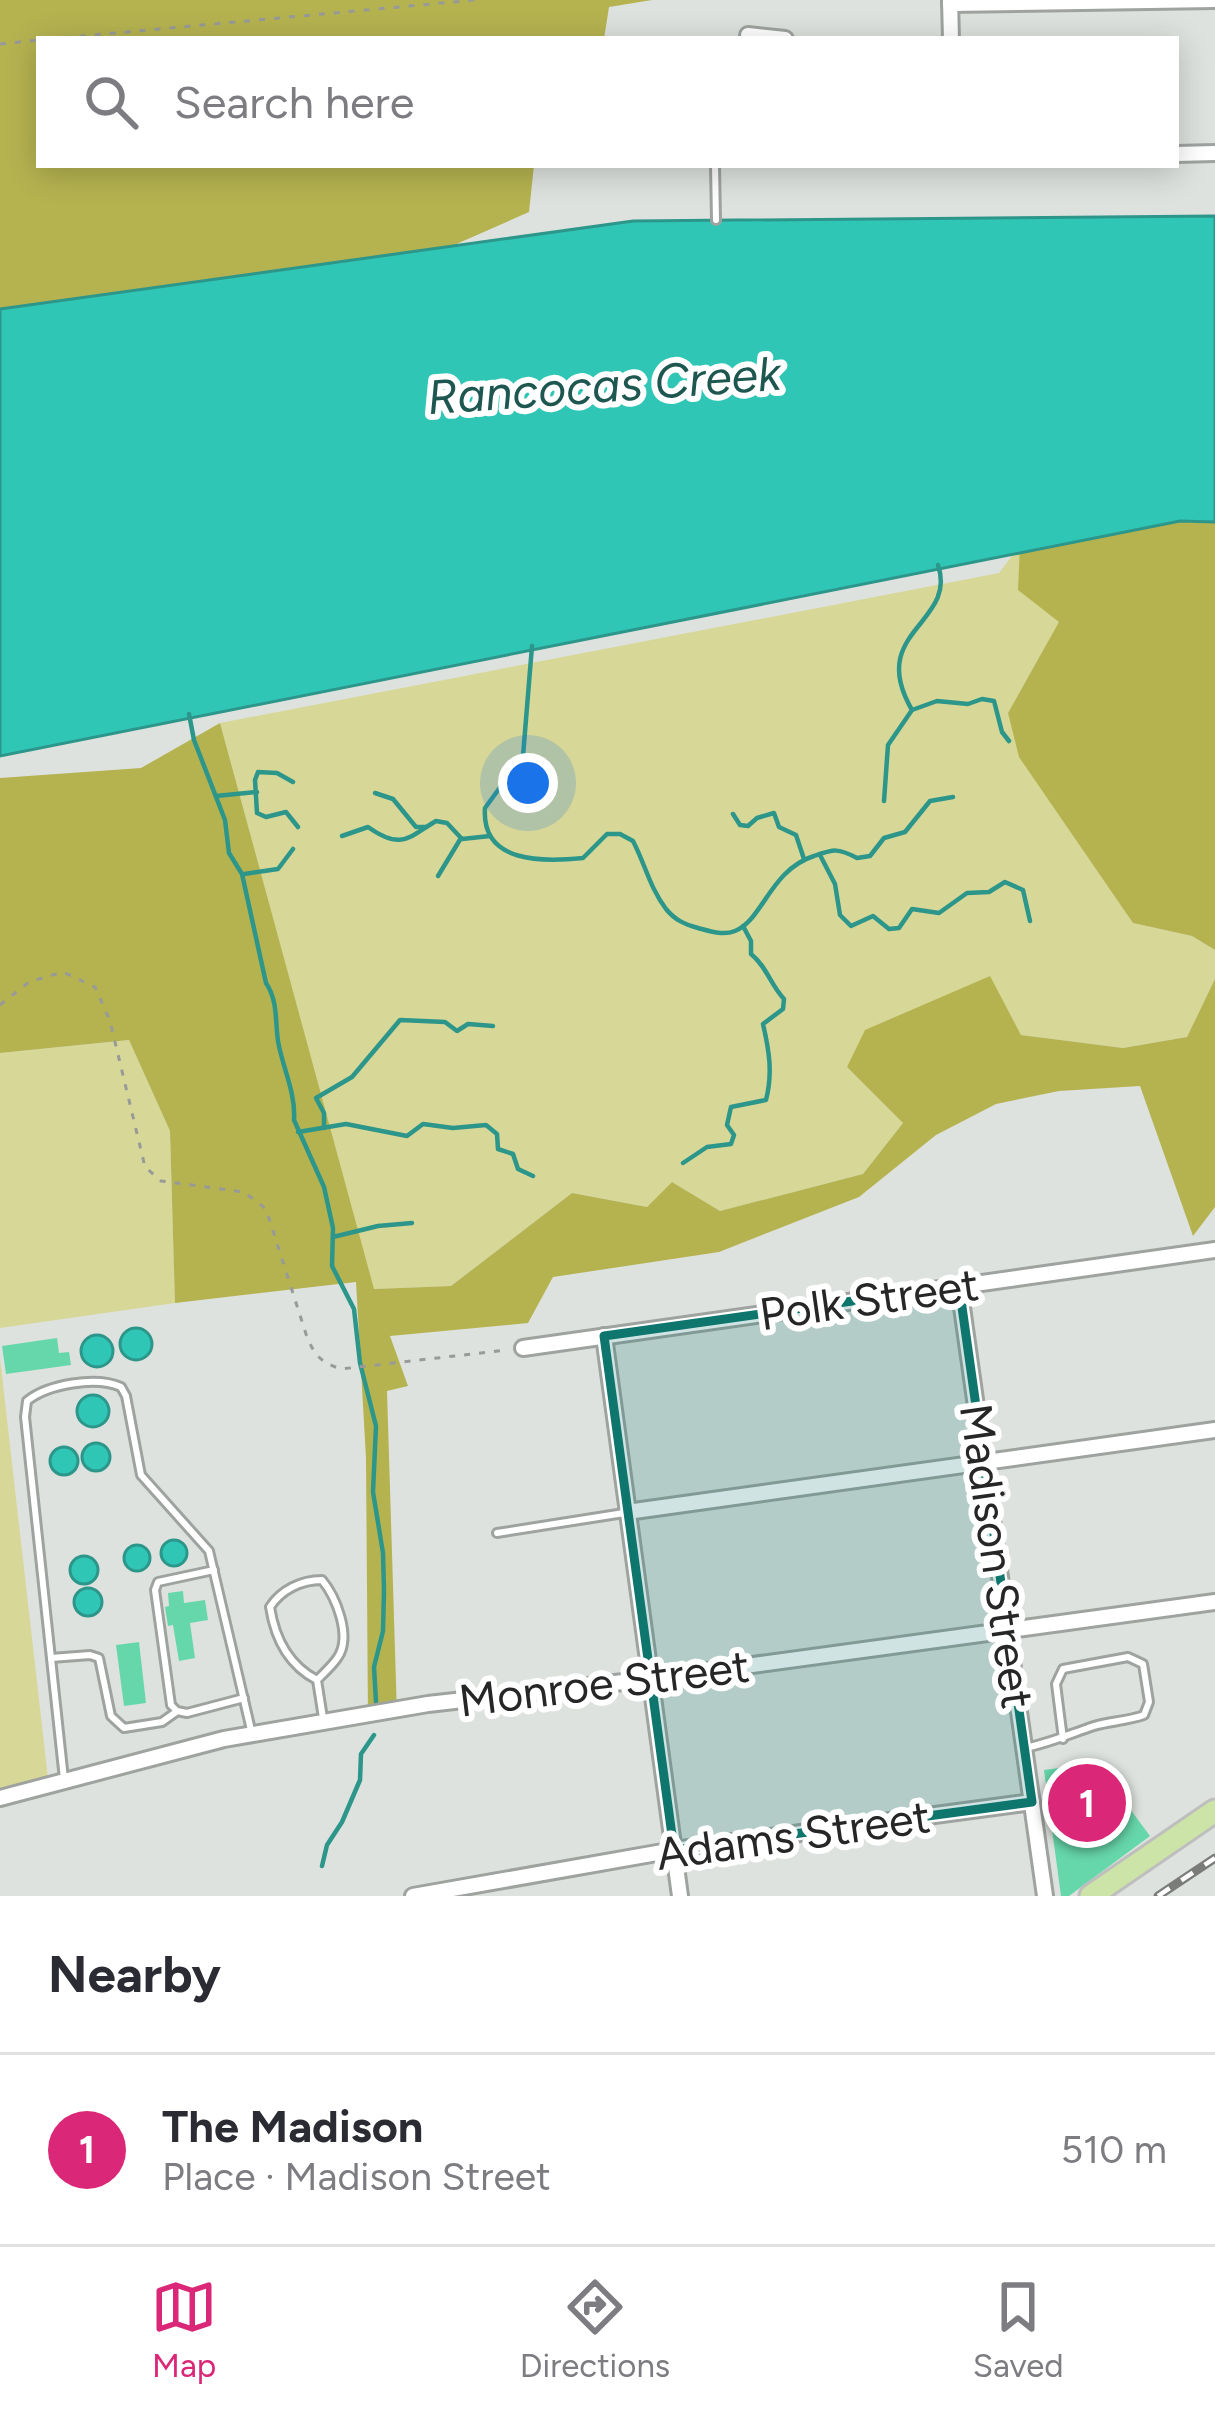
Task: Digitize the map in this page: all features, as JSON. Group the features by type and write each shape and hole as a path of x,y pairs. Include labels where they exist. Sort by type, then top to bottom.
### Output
{"main road":[{"path":"1091,1896 1215,1811"},
{"path":"1114,1896 1215,1826"}],"street":[{"path":"951,36 950,2 1215,1"},
{"path":"1179,154 1215,153"},
{"name":"Polk Street","path":"523,1348 1215,1250"},
{"name":"Madison Street","path":"959,1286 1045,1896"},
{"path":"604,1336 680,1896"},
{"path":"627,1512 1215,1430"},
{"name":"Monroe Street","path":"0,1798 252,1734 428,1704 1215,1602"},
{"name":"Adams Street","path":"412,1896 510,1886 674,1850 1032,1802"}],"lane":[{"path":"715,168 716,220"},
{"path":"64,1781 25,1417 27,1401 39,1391 94,1382 121,1387 141,1475 209,1551 252,1734"},
{"path":"497,1533 627,1512"},
{"path":"214,1570 158,1582 155,1590 171,1706 187,1713 244,1698"},
{"path":"310,1580 322,1580 329,1588 344,1644 338,1658 317,1680 300,1672 284,1652 270,1607 278,1594 310,1580"},
{"path":"51,1658 99,1658 111,1716 124,1728 162,1722 177,1711"},
{"path":"1024,1748 1063,1738 1104,1723 1144,1715 1149,1702 1143,1664 1128,1658 1063,1669 1056,1684 1063,1738"},
{"path":"317,1680 324,1722"}],"path":[{"path":"83,36 475,0"},
{"path":"0,44 36,40"},
{"path":"0,1005 29,982 63,972 95,987 110,1021 146,1167 161,1181 244,1192 266,1209 313,1353 323,1363 350,1368 523,1348"}],"highlighted area":[{"path":"959,1286 1032,1802 674,1850 604,1336"}],"green space":[{"path":"1020,545 1060,622 1008,713 1133,923 1192,936 1215,950 1215,979 1187,1037 1123,1048 1021,1035 989,976 847,1067 903,1123 863,1174 720,1211 672,1182 647,1207 572,1193 451,1286 373,1289 220,723 999,573"},
{"path":"129,1040 170,1131 175,1303 0,1328 0,1053"},
{"path":"0,1358 49,1787 0,1801"}],"shaded area":[{"path":"0,0 652,0 609,7 604,36 36,36 36,168 534,168 529,212 452,246 0,309"},
{"path":"1131,519 1215,520 1215,950 1192,936 1133,923 1019,757 1008,713 1059,622 1018,590 1020,545"},
{"path":"220,723 374,1289 451,1286 572,1193 647,1207 672,1182 720,1211 863,1174 903,1123 847,1067 865,1030 990,976 1021,1035 1123,1048 1187,1037 1215,979 1215,1207 1193,1236 1140,1086 1059,1091 996,1104 936,1135 859,1197 719,1252 553,1277 528,1323 390,1336 408,1386 387,1391 397,1715 368,1719 366,1458 356,1282 175,1303 170,1131 129,1040 0,1053 0,778 141,768"}],"water":[{"name":"Rancocas Creek","path":"1215,216 1215,522 1180,521 0,756 0,309 633,221"},
{"path":"136,1328 147,1333 152,1344 147,1355 136,1360 125,1355 120,1344 125,1333"},
{"path":"97,1335 108,1340 113,1351 108,1362 97,1367 86,1362 81,1351 86,1340"},
{"path":"93,1395 104,1400 109,1411 104,1422 93,1427 82,1422 77,1411 82,1400"},
{"path":"96,1443 106,1447 110,1457 106,1467 96,1471 86,1467 82,1457 86,1447"},
{"path":"64,1447 74,1451 78,1461 74,1471 64,1475 54,1471 50,1461 54,1451"},
{"path":"174,1540 187,1553 174,1566 161,1553"},
{"path":"137,1545 150,1558 137,1571 124,1558"},
{"path":"84,1556 94,1560 98,1570 94,1580 84,1584 74,1580 70,1570 74,1560"},
{"path":"88,1588 98,1592 102,1602 98,1612 88,1616 78,1612 74,1602 78,1592"}],"building":[{"path":"57,1338 59,1353 69,1352 71,1365 6,1374 2,1346"},
{"path":"183,1591 184,1603 205,1600 208,1620 190,1623 195,1658 179,1661 165,1607 169,1606 168,1593"},
{"path":"139,1642 146,1703 124,1706 116,1645"},
{"path":"1096,1763 1150,1836 1069,1896 1061,1896 1044,1770"}],"waterway":[{"path":"912,710 901,684 899,662 905,645 936,601 941,585 938,565"},
{"path":"532,646 523,756 485,808 493,840 518,855 567,859 583,858 607,834 620,834 633,841 666,909 688,925 735,931 799,863 831,851 857,858 870,856 884,838 905,832 930,801 953,797"},
{"path":"884,801 888,745 912,710 937,701 994,701 1009,741"},
{"path":"189,714 194,740 225,820 229,853 242,874 274,1004 294,1120 324,1187 333,1228 332,1266 354,1309 360,1363 376,1426 373,1492 384,1590 383,1631 374,1667 376,1702"},
{"path":"293,782 277,773 258,772 257,813 266,817 286,812 298,827"},
{"path":"216,796 257,792"},
{"path":"375,793 393,799 416,827 426,827"},
{"path":"733,814 740,825 748,826 774,813 779,827 796,835 804,859"},
{"path":"342,836 368,827 389,838 405,839 436,821 447,823 462,839 490,836"},
{"path":"438,876 461,838"},
{"path":"244,874 278,869 293,849"},
{"path":"820,855 835,884 840,915 851,926 873,916 889,929 899,928 912,909 939,913 967,893 989,892 1005,882 1023,890 1030,921"},
{"path":"683,1163 707,1147 731,1144 734,1135 727,1125 731,1107 766,1100 769,1062 763,1024 783,1009 784,999 751,954 743,926"},
{"path":"324,1128 324,1113 316,1098 352,1077 400,1020 445,1022 457,1031 468,1024 493,1026"},
{"path":"298,1132 346,1124 407,1136 423,1124 486,1125 497,1134 498,1149 513,1154 518,1169 533,1176"},
{"path":"333,1237 412,1223"},
{"path":"322,1866 327,1845 360,1780 361,1754 374,1735"}],"railway":[{"path":"1158,1896 1215,1858"}],"place":[{"name":"The Madison","path":"1087,1803"}]}
